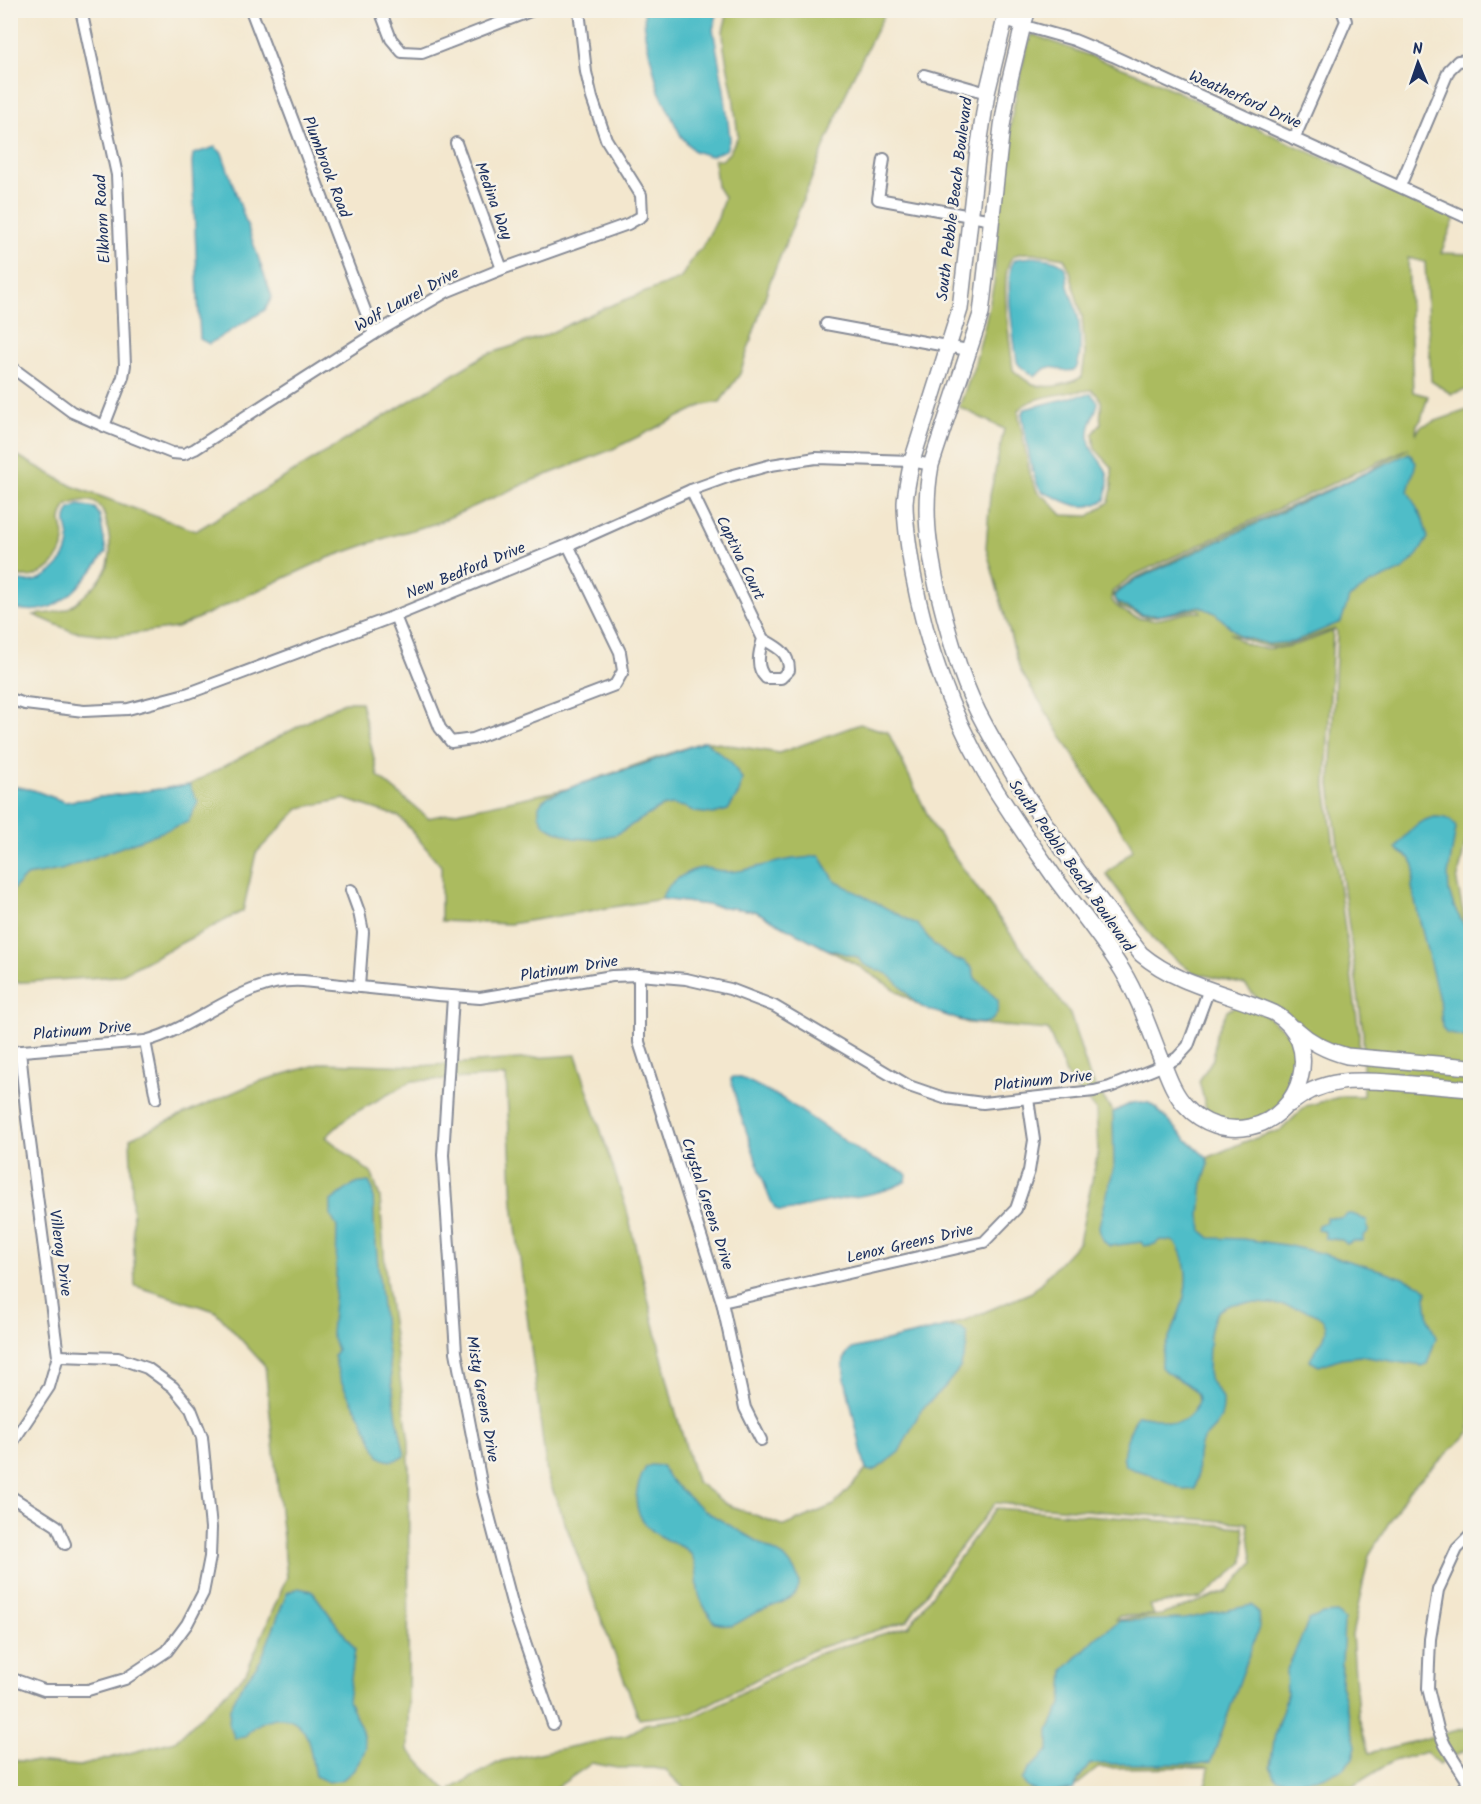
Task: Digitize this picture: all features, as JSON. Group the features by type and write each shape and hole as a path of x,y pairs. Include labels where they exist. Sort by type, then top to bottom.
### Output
{"street":[{"name":"Elkhorn Road","path":"81,10 117,175 125,365 123,377 104,426"},
{"name":"Plumbrook Road","path":"251,10 374,334"},
{"path":"380,10 391,39 402,52 422,53 533,10"},
{"name":"Wolf Laurel Drive","path":"10,366 72,412 172,453 184,454 374,334 447,291 628,224 642,216 640,195 606,139 592,98 586,72 579,10"},
{"path":"1293,139 1346,21 1342,10"},
{"name":"Weatherford Drive","path":"1005,15 1026,18 1113,56 1470,219"},
{"name":"South Pebble Beach Boulevard","path":"1005,15 987,93 977,158 960,309 912,461 905,503 908,548 920,609 943,681 969,742 997,792 1123,972 1174,1089 1184,1105 1196,1116 1213,1125 1237,1129 1254,1126 1269,1121 1310,1090 1342,1081 1362,1080 1470,1089"},
{"name":"South Pebble Beach Boulevard","path":"1026,18 1010,79 1002,126 981,314 927,486 928,545 958,663 978,711 1018,783 1087,884 1141,954 1172,975 1267,1010 1287,1021 1310,1041 1335,1053 1360,1058 1470,1067"},
{"path":"1400,186 1449,70 1458,61 1470,60"},
{"path":"924,75 987,93"},
{"name":"Medina Way","path":"456,143 502,269"},
{"path":"884,159 878,199 992,220"},
{"path":"826,324 968,350"},
{"name":"New Bedford Drive","path":"10,699 25,704 84,711 128,709 189,693 395,616 568,545 691,490 771,465 816,458 912,461 932,465"},
{"name":"Captiva Court","path":"691,490 763,639"},
{"path":"395,616 440,728 451,742 473,739 615,685 623,671 620,652 568,545"},
{"path":"1070,897 1087,884"},
{"path":"351,890 363,932 359,987"},
{"name":"Platinum Drive","path":"15,1052 145,1041 173,1032 249,990 271,982 292,980 453,997 489,998 592,978 639,975 697,981 753,997 794,1017 898,1081 933,1095 957,1101 983,1103 1102,1090 1164,1065 1177,1058 1188,1046 1209,989"},
{"name":"Crystal Greens Drive","path":"639,975 639,1042 722,1302 745,1408 761,1440"},
{"name":"Misty Greens Drive","path":"453,997 443,1155 456,1352 483,1493 515,1614 552,1724"},
{"path":"1284,1110 1297,1086 1302,1064 1298,1039 1287,1021"},
{"path":"145,1041 156,1098"},
{"name":"Villeroy Drive","path":"10,1446 49,1387 58,1356 27,1119 15,1052"},
{"name":"Lenox Greens Drive","path":"722,1302 984,1242 1016,1209 1029,1171 1034,1140 1028,1099"},
{"path":"10,1678 44,1690 88,1690 125,1678 167,1651 187,1623 203,1593 210,1557 211,1528 202,1437 191,1409 173,1387 147,1368 118,1358 58,1356"},
{"path":"10,1496 57,1526 65,1544"},
{"path":"1457,1794 1469,1784 1437,1729 1428,1688 1430,1639 1438,1590 1457,1549 1470,1536"}],"green space":[{"path":"728,11 886,11 851,81 770,282 740,374 720,402 703,405 613,449 531,481 437,523 328,558 177,628 116,636 71,631 34,615 67,609 93,588 107,566 110,541 105,517 98,505 87,501 67,505 61,521 64,535 63,548 56,561 39,574 21,577 11,574 11,452 72,486 196,531 485,355 544,336 604,308 680,279 696,253 701,249 718,218 724,197 717,186 714,159 722,160 729,153 738,136 724,48 723,31"},
{"path":"1032,34 1141,75 1455,218 1441,253 1470,254 1470,389 1451,394 1431,381 1425,262 1408,258 1413,392 1428,396 1421,420 1417,424 1416,434 1421,426 1470,409 1470,822 1457,882 1465,921 1470,927 1470,1432 1409,1490 1369,1555 1352,1635 1358,1714 1369,1753 1470,1727 1470,1748 1440,1764 1426,1752 1393,1761 1340,1794 1205,1793 1209,1767 1098,1768 1068,1792 1060,1793 695,1794 688,1792 665,1770 617,1768 592,1763 546,1793 455,1793 451,1789 501,1761 628,1735 645,1724 694,1717 817,1654 909,1626 996,1508 1243,1527 1245,1541 1243,1563 1202,1598 1150,1605 1154,1615 1120,1616 1114,1620 1161,1615 1226,1592 1253,1563 1247,1523 995,1503 907,1621 815,1649 692,1713 639,1719 547,1475 513,1204 506,1076 412,1081 349,1116 326,1137 372,1174 380,1198 386,1279 409,1442 408,1750 449,1793 11,1793 11,1760 80,1766 175,1741 246,1673 287,1577 265,1366 215,1311 135,1286 130,1138 257,1082 323,1063 420,1066 576,1055 626,1207 673,1403 696,1481 726,1504 784,1526 834,1505 866,1470 843,1367 845,1356 852,1349 946,1327 1032,1292 1079,1242 1098,1152 1096,1110 1069,1081 1048,1030 968,1023 922,1007 857,965 755,911 662,899 510,924 441,921 441,866 400,817 344,799 300,808 256,853 243,911 118,976 11,983 11,786 33,790 65,802 189,785 344,702 361,702 378,776 428,818 566,789 705,741 779,753 860,724 888,732 934,828 1070,1014 1090,1078 1113,1112 1132,1103 1149,1103 1207,1158 1244,1142 1281,1130 1306,1106 1343,1096 1363,1096 1363,1033 1330,785 1336,629 1293,644 1275,646 1256,644 1230,633 1242,642 1267,649 1294,645 1333,631 1326,786 1359,1033 1359,1052 1331,1046 1304,1030 1281,1009 1259,1000 1245,985 1192,972 1158,945 1106,874 1133,850 1129,841 1020,670 986,548 990,495 1004,429 959,407 974,367 994,283 998,211 1013,109 1025,54","holes":["1034,253 1064,258 1070,271 1082,316 1085,356 1082,377 1056,386 1035,385 1013,370 1006,294 1008,266 1012,258 1017,255","1092,390 1101,402 1101,423 1093,434 1095,449 1112,467 1112,489 1109,502 1089,516 1062,515 1038,493 1030,475 1018,411 1023,406 1041,398","1409,448 1358,476 1133,579 1112,595 1120,607 1147,618 1198,609 1201,612 1148,620 1126,613 1113,602 1111,599 1112,592 1132,576"]},
{"path":"1237,1005 1266,1015 1290,1035 1297,1059 1293,1083 1280,1106 1253,1121 1230,1123 1208,1116 1199,1081 1213,1059 1216,1034 1227,1011"}],"water":[{"path":"644,11 718,11 713,29 730,138 726,150 710,156 694,151 681,136 659,91 645,35"},
{"path":"215,147 222,153 272,297 265,310 209,344 200,339 192,163 193,154"},
{"path":"1034,257 1058,262 1066,271 1080,336 1078,364 1072,371 1050,367 1034,376 1017,362 1009,292 1011,267 1017,259"},
{"path":"1091,394 1098,402 1089,429 1090,443 1106,471 1108,488 1105,500 1079,506 1045,493 1037,484 1031,466 1022,414 1025,409"},
{"path":"1409,453 1416,463 1408,491 1423,520 1428,538 1418,554 1404,569 1370,584 1349,598 1341,622 1293,642 1268,644 1240,636 1215,613 1199,606 1161,615 1143,615 1118,603 1114,596 1133,581"},
{"path":"79,505 95,508 100,516 106,552 71,594 53,606 40,610 11,608 11,580 28,582 40,579 53,571 62,560 69,540 66,518 70,509"},
{"path":"705,741 731,762 742,779 739,793 728,810 713,814 695,812 685,807 672,805 661,807 617,834 593,839 573,838 550,828 544,824 539,815 539,806 549,796"},
{"path":"189,785 198,802 188,822 61,870 26,876 11,892 11,786 33,790 65,802"},
{"path":"1435,817 1447,819 1456,828 1448,875 1449,892 1455,909 1470,936 1470,1038 1446,1033 1442,1027 1441,1008 1412,888 1415,867 1409,858 1396,848 1422,821"},
{"path":"820,856 835,881 918,925 935,946 955,960 964,961 972,968 975,978 998,1000 994,1018 988,1022 971,1022 925,1008 919,1005 889,975 867,966 858,957 827,949 755,911 662,899 672,883 698,869 735,872 780,861"},
{"path":"739,1077 783,1099 870,1158 904,1172 907,1175 906,1181 873,1193 779,1211 769,1197 738,1107 731,1079"},
{"path":"1132,1103 1149,1103 1157,1109 1207,1158 1209,1164 1203,1181 1200,1215 1202,1231 1210,1238 1243,1239 1285,1245 1390,1273 1423,1286 1427,1291 1429,1320 1436,1338 1427,1364 1422,1366 1360,1356 1341,1358 1319,1366 1310,1361 1326,1333 1326,1328 1323,1320 1314,1314 1286,1306 1255,1303 1233,1304 1221,1309 1216,1315 1211,1330 1208,1373 1210,1381 1223,1399 1222,1411 1218,1423 1200,1445 1195,1489 1184,1490 1131,1468 1124,1461 1127,1441 1137,1416 1180,1422 1193,1412 1197,1402 1192,1388 1161,1367 1162,1355 1182,1305 1186,1284 1184,1263 1176,1243 1160,1240 1155,1244 1144,1246 1141,1242 1110,1246 1103,1240 1099,1229 1114,1167 1113,1112"},
{"path":"369,1182 373,1190 383,1319 397,1418 405,1456 392,1460 385,1460 379,1456 343,1385 334,1355 337,1350 331,1334 336,1279 337,1227 331,1216 331,1201 354,1184"},
{"path":"1348,1214 1354,1214 1367,1220 1368,1232 1363,1236 1363,1241 1353,1241 1347,1244 1342,1240 1325,1238 1325,1232 1317,1229 1318,1225 1326,1222 1326,1217 1342,1218"},
{"path":"946,1327 961,1328 967,1334 967,1347 960,1368 943,1389 921,1410 899,1452 877,1469 866,1470 845,1379 843,1367 846,1355 852,1349"},
{"path":"662,1466 669,1478 705,1511 784,1557 799,1581 798,1589 793,1596 732,1626 715,1623 701,1599 696,1566 691,1554 653,1531 640,1516 636,1498 638,1488 646,1467"},
{"path":"298,1588 312,1591 355,1649 348,1701 361,1728 366,1748 353,1771 342,1780 328,1782 315,1776 308,1739 300,1726 293,1721 285,1718 267,1720 244,1737 235,1738 229,1725 230,1708 240,1688 261,1660 287,1593"},
{"path":"1252,1605 1258,1613 1259,1627 1211,1762 1090,1764 1073,1790 1040,1792 1028,1788 1022,1780 1029,1769 1049,1750 1049,1730 1062,1704 1064,1670 1097,1637 1120,1621 1185,1619"},
{"path":"1337,1613 1344,1620 1341,1686 1356,1746 1353,1758 1342,1770 1316,1779 1291,1782 1277,1779 1270,1767 1275,1734 1287,1695 1286,1672 1309,1620 1323,1614"}]}
